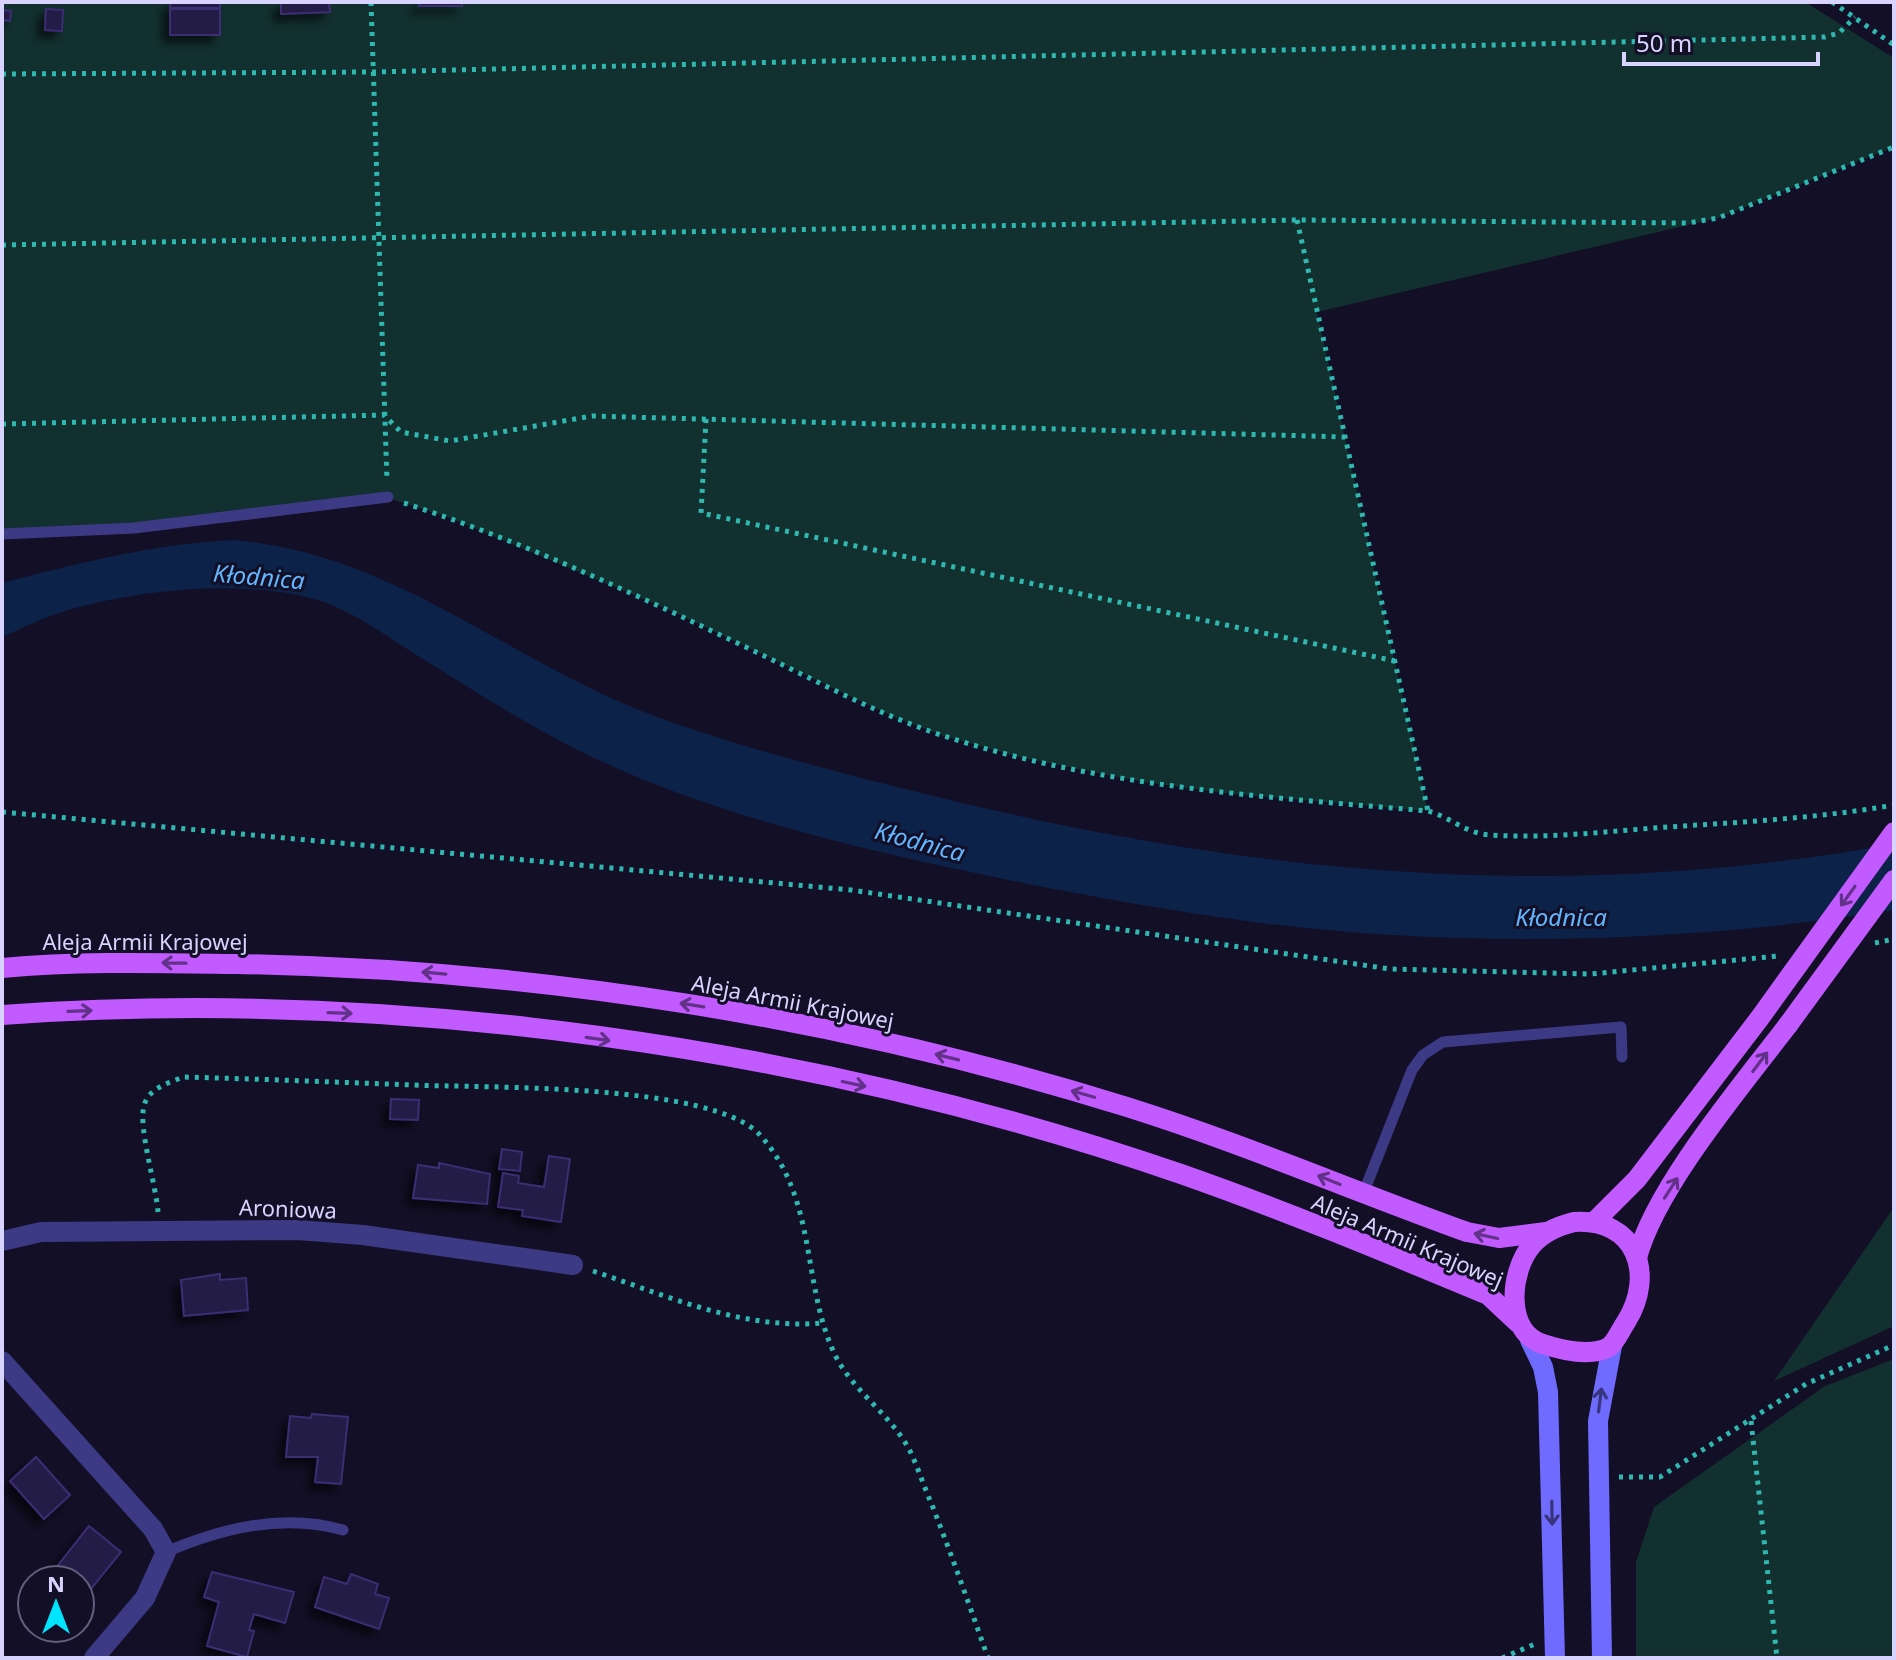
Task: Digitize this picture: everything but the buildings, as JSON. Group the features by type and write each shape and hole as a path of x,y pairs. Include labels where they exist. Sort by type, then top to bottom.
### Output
{"main road":[{"path":"1594,1222 1637,1179 1759,1019 1894,832"},
{"path":"1637,1258 1646,1228 1670,1190 1894,880"},
{"name":"Aleja Armii Krajowej","path":"2,968 163,963 350,966 550,984 725,1011 883,1042 1037,1081 1255,1150 1363,1194 1488,1236 1516,1238 1546,1232"},
{"name":"Aleja Armii Krajowej","path":"2,1015 166,1008 413,1018 681,1050 793,1071 1009,1122 1182,1174 1488,1295 1524,1332 1543,1367 1548,1392 1555,1658"},
{"path":"1602,1658 1598,1478 1600,1395 1612,1346 1639,1295 1641,1270 1624,1238 1594,1222 1574,1222 1546,1232 1528,1251 1520,1270 1516,1305 1524,1332 1574,1351 1612,1346"}],"street":[{"name":"Aroniowa","path":"2,1241 41,1232 298,1230 363,1235 573,1265"},
{"path":"2,1361 153,1529 166,1552 156,1580 145,1598 94,1658"}],"lane":[{"path":"2,534 134,528 388,497"},
{"path":"1363,1194 1412,1070 1423,1055 1443,1042 1621,1027 1622,1057"},
{"path":"166,1552 209,1534 263,1525 309,1521 343,1530"}],"path":[{"path":"371,2 376,237 388,497 450,518 665,608 896,718 944,736 1019,757 1143,782 1232,794 1428,811 1449,817 1465,829 1488,835 1730,823 1894,805"},
{"path":"1832,2 1894,45"},
{"path":"2,74 372,72 1825,37 1839,33 1855,17"},
{"path":"2,245 1297,220 1688,223 1718,218 1894,147"},
{"path":"1297,220 1428,811"},
{"path":"2,424 384,415 401,432 450,441 592,416 1345,437"},
{"path":"706,419 701,513 1395,661"},
{"path":"2,812 851,890 1390,969 1591,974 1779,956"},
{"path":"1868,945 1894,939"},
{"path":"159,1229 156,1181 143,1131 144,1104 157,1087 183,1077 583,1091 651,1098 709,1109 742,1121 759,1134 788,1182 802,1215 822,1323 836,1358 909,1449 956,1566 988,1658"},
{"path":"573,1265 730,1317 782,1327 822,1323"},
{"path":"1598,1478 1660,1477 1806,1384 1894,1345"},
{"path":"1751,1421 1777,1658"},
{"path":"1502,1658 1554,1636"}],"green space":[{"path":"2,2 1805,2 1894,58 1894,147 1718,218 1317,312 1428,811 1232,794 1143,782 1019,757 944,736 896,718 665,608 450,518 388,498 134,528 2,533"},
{"path":"1894,1207 1894,1326 1774,1381"},
{"path":"1894,1359 1894,1658 1636,1658 1636,1562 1654,1507 1825,1386"}],"water":[{"name":"Kłodnica","path":"233,540 292,549 347,565 452,614 606,696 660,718 825,768 1047,822 1288,861 1407,872 1528,876 1648,873 1770,862 1894,844 1894,910 1735,930 1574,938 1413,936 1254,922 1093,896 933,864 807,833 683,795 554,738 352,614 299,595 230,588 156,592 86,605 49,616 2,637 2,583 145,550"}]}
